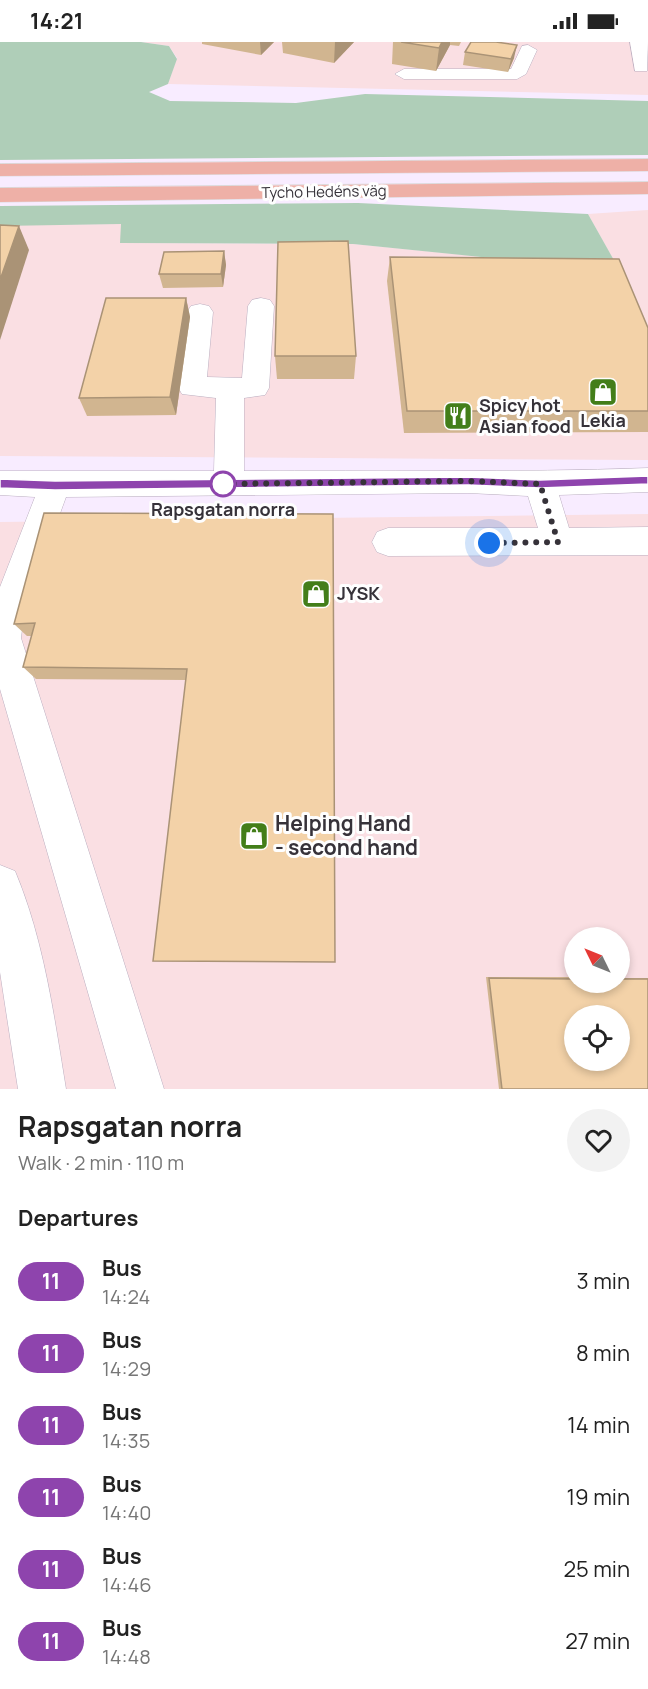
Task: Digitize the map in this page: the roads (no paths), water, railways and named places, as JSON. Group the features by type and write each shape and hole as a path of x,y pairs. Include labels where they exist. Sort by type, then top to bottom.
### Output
{"main road":[{"name":"Tycho Hedéns väg","path":"0,170 648,165"},
{"name":"Tycho Hedéns väg","path":"0,195 648,188"}],"street":[{"path":"639,42 641,67"},
{"path":"404,74 517,74 530,46 508,47"},
{"path":"200,312 192,387 255,388 261,306"},
{"path":"229,484 230,388"},
{"path":"0,483 55,485 468,481 540,484 648,480"},
{"path":"540,484 558,542"},
{"path":"55,485 7,613 3,638 140,1089"},
{"path":"388,542 648,541"},
{"path":"0,886 12,984 42,1089"}],"place":[{"name":"Lekia","path":"603,392"},
{"name":"Spicy hot Asian food","path":"458,416"},
{"name":"Rapsgatan norra","path":"223,484"},
{"name":"JYSK","path":"316,594"},
{"name":"Helping Hand - second hand","path":"254,836"}]}
